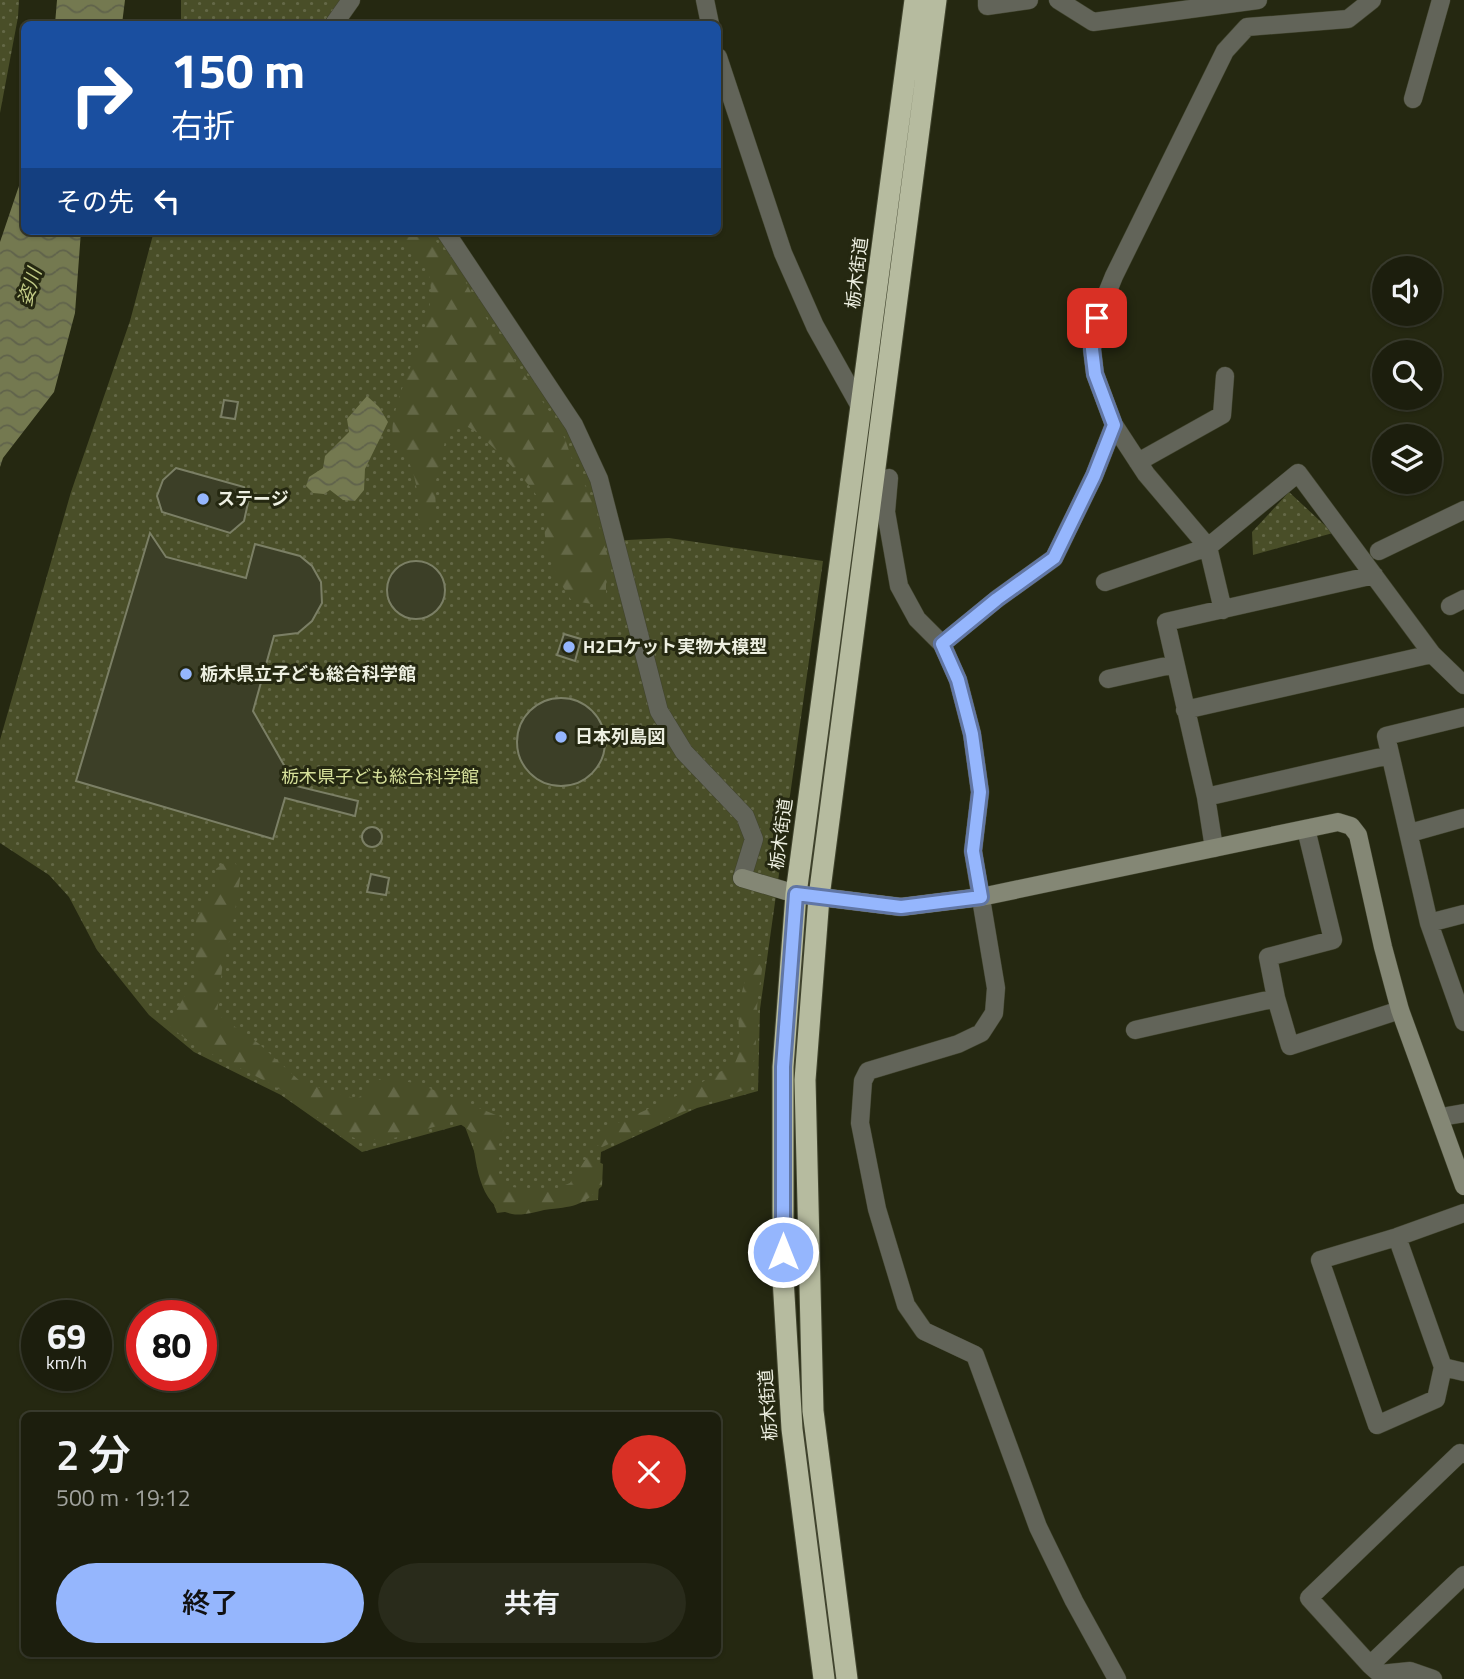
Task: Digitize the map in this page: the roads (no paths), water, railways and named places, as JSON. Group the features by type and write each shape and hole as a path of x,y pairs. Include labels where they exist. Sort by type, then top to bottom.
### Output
{"highway":[{"name":"栃木街道","path":"824,1679 792,1429 783,1278 783,1067 796,894 915,0"},
{"path":"847,1679 813,1411 805,1080 819,897 936,0"}],"street":[{"path":"336,21 351,0"},
{"path":"705,0 709,21"},
{"path":"987,0 987,6 1029,0"},
{"path":"1058,0 1093,22 1258,0 1265,25"},
{"path":"1223,610 1208,547 1146,474 1114,425 1095,374 1092,349 1097,318 1114,276 1225,51 1247,27 1348,19 1372,0"},
{"path":"1413,99 1441,0"},
{"path":"721,66 783,253 815,326 862,410"},
{"path":"448,235 574,425 599,479 659,711 684,752 745,816 754,839 742,878 796,894 901,907 981,897 1338,822 1351,826 1357,835 1382,947 1401,1010 1464,1186"},
{"path":"1138,461 1222,415 1224,376"},
{"path":"942,644 997,599 1054,558 1094,476 1114,425"},
{"path":"1105,582 1208,547 1298,473 1432,654 1464,685"},
{"path":"889,478 886,512 900,586 917,619 942,644 958,680 972,734 980,792 973,851 996,988 994,1013 981,1033 958,1044 868,1072 863,1081 860,1123 877,1209 906,1305 924,1331 975,1355 1038,1527 1074,1601 1118,1679"},
{"path":"1379,551 1464,510"},
{"path":"1214,848 1206,797 1166,622 1374,575"},
{"path":"1185,710 1432,654"},
{"path":"1108,679 1175,664"},
{"path":"1463,1017 1429,923 1387,736 1464,717"},
{"path":"1206,797 1390,755"},
{"path":"1410,833 1464,818"},
{"path":"1306,829 1333,940 1268,957 1290,1046 1401,1010"},
{"path":"1429,923 1464,914"},
{"path":"1135,1030 1276,998"},
{"path":"1440,1117 1464,1113"},
{"path":"1397,1237 1443,1367 1436,1399 1377,1424 1320,1259 1397,1237 1464,1213"},
{"path":"1443,1367 1464,1372"},
{"path":"1374,1673 1309,1598 1460,1453 1464,1454"},
{"path":"1374,1673 1464,1575"},
{"path":"1374,1673 1410,1671 1433,1679"}],"water":[{"path":"57,0 125,0 122,21 55,21"},
{"name":"姿川","path":"21,180 21,235 81,235 75,313 54,392 3,458 0,467 0,242"},
{"path":"367,396 379,407 388,422 365,469 364,490 355,501 343,500 330,490 324,494 313,493 306,486 309,477 323,468 325,456 349,432 347,419"}],"place":[{"name":"ステージ","path":"203,499"},
{"name":"H2ロケット実物大模型","path":"569,647"},
{"name":"栃木県立子ども総合科学館","path":"186,674"},
{"name":"日本列島図","path":"561,737"}],"park label":[{"name":"栃木県子ども総合科学館","path":"380,777"}]}
